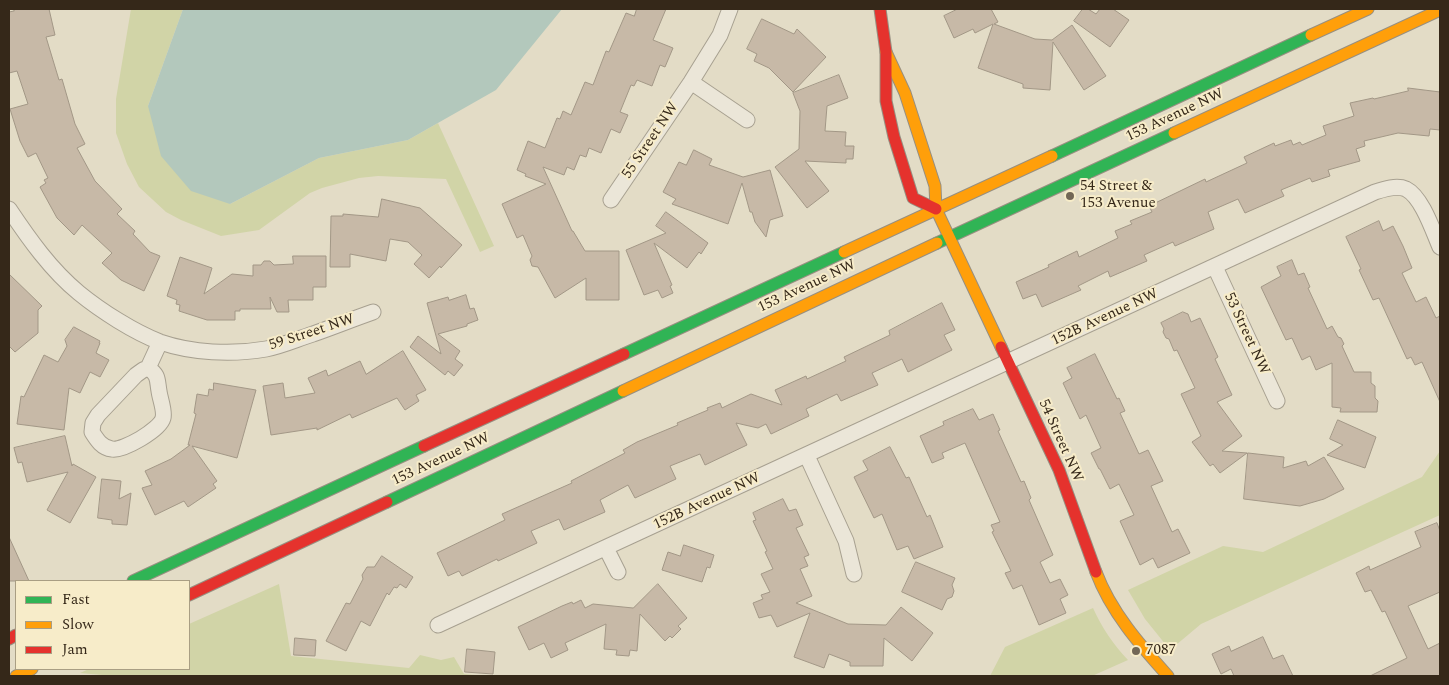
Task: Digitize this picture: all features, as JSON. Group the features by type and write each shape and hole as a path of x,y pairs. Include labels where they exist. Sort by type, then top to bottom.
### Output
{"main road":[{"name":"54 Street NW","path":"880,9 886,52 886,101 902,168 913,198 936,209"},
{"name":"153 Avenue NW","path":"135,580 1368,9"},
{"name":"153 Avenue NW","path":"190,595 950,237 1440,10"},
{"name":"54 Street NW","path":"886,52 905,93 935,186 936,209 1059,470 1091,559 1112,604 1134,638 1168,676"},
{"path":"16,676 30,670"}],"street":[{"name":"55 Street NW","path":"611,200 691,82 720,35 730,9"},
{"path":"691,82 747,120"},
{"name":"152B Avenue NW","path":"438,625 1375,192 1386,188 1405,188 1411,193 1422,208 1440,247"},
{"name":"59 Street NW","path":"9,209 44,258 79,293 125,324 160,342 219,352 266,349 288,343 373,312"},
{"name":"53 Street NW","path":"1215,267 1277,402"},
{"path":"148,368 155,372 158,379 164,416 160,424 145,436 116,450 102,445 92,432 92,423 136,376 148,368 160,342"},
{"path":"807,456 846,541 854,574"},
{"path":"606,548 618,572"}],"green space":[{"path":"131,9 183,9 148,106 230,204 319,158 408,140 438,123 494,246 480,252 446,179 378,176 359,178 310,193 259,230 221,236 166,212 139,187 127,164 116,133 116,99"},
{"path":"1440,451 1440,515 1201,624 1170,650 1145,619 1128,590 1223,546 1263,552 1422,477"},
{"path":"279,584 291,656 409,668 420,655 441,660 454,657 464,674 486,676 113,676 80,673 87,670 190,670 190,624"},
{"path":"1093,608 1108,636 1128,660 1092,676 990,676 1005,647"}],"shaded area":[{"path":"183,9 562,9 496,90 408,140 319,158 230,204 191,191 161,156 148,106"}],"building":[{"path":"13,9 49,9 55,35 46,37 59,80 62,79 75,124 85,144 77,148 95,181 122,209 117,214 135,231 133,234 150,252 160,256 144,291 121,280 102,263 112,253 82,225 74,235 57,218 40,187 46,183 44,180 48,178 36,153 28,157 20,141 10,109 28,104 17,71 9,73 9,12 14,11"},
{"path":"637,9 666,9 653,40 673,48 665,67 660,65 652,86 637,80 634,86 631,85 620,112 628,115 620,133 611,129 601,153 589,148 586,157 580,155 574,170 567,167 564,175 543,167 572,231 585,251 619,251 619,300 586,300 586,278 555,298 538,267 532,266 530,260 532,256 523,235 517,238 502,204 546,184 525,176 526,174 517,170 528,141 545,148 557,118 560,119 563,111 571,115 585,82 593,85 606,51 609,52 626,13 634,16"},
{"path":"958,9 991,9 998,22 994,24 1035,39 1052,40 1072,25 1106,76 1084,90 1053,42 1050,90 1023,88 1023,84 978,68 993,24 975,33 973,29 954,38 944,16"},
{"path":"1083,9 1088,9 1096,14 1100,9 1113,9 1129,20 1110,47 1074,21"},
{"path":"762,19 794,34 797,29 826,57 793,92 769,68 754,61 757,54 747,49"},
{"path":"839,75 848,98 827,106 825,131 846,132 845,146 854,146 853,159 846,159 846,163 805,161 829,191 807,208 775,167 799,149 800,111 793,93"},
{"path":"1408,88 1440,92 1440,130 1430,129 1429,136 1398,133 1364,141 1365,146 1356,149 1360,161 1328,170 1330,176 1312,182 1310,178 1281,190 1284,196 1245,213 1238,199 1208,212 1214,229 1175,246 1173,242 1144,255 1147,261 1110,277 1108,271 1078,286 1081,290 1042,307 1036,294 1023,299 1016,282 1049,267 1048,265 1077,251 1079,257 1118,238 1115,231 1132,224 1130,221 1152,212 1149,206 1205,179 1206,182 1247,163 1244,157 1274,143 1275,146 1291,140 1293,145 1300,142 1302,145 1326,135 1323,126 1354,116 1350,103 1408,91"},
{"path":"694,150 712,159 709,165 743,177 770,170 783,216 770,220 766,237 755,222 752,212 750,212 742,183 728,224 672,204 676,199 663,192 679,162 686,165"},
{"path":"382,199 420,208 462,245 429,278 414,264 422,255 408,242 390,239 386,261 350,254 350,267 330,267 331,216 343,216 343,214 378,217"},
{"path":"666,212 708,243 701,254 699,252 687,268 654,243 672,285 670,286 673,293 662,298 658,290 644,295 626,250 666,233 656,226"},
{"path":"1379,221 1383,231 1393,226 1403,246 1412,268 1402,273 1416,302 1426,297 1436,318 1440,316 1440,402 1422,362 1415,365 1411,357 1407,359 1379,298 1373,300 1346,237"},
{"path":"293,256 326,256 326,287 313,287 313,300 288,300 289,312 277,312 270,297 271,309 240,309 240,311 235,311 235,320 207,320 179,311 180,305 176,304 177,300 167,296 180,257 212,268 204,294 232,274 253,276 253,265 261,265 264,261 270,261 274,265 293,264"},
{"path":"1292,260 1298,275 1304,273 1310,287 1308,288 1327,329 1332,326 1338,337 1341,338 1344,344 1342,346 1354,372 1371,372 1371,383 1375,386 1375,398 1378,401 1377,412 1340,412 1341,408 1332,407 1332,363 1316,370 1310,356 1302,360 1292,338 1286,340 1261,287 1281,276 1277,267"},
{"path":"9,274 42,306 38,310 38,333 15,352 9,346"},
{"path":"466,295 470,309 474,308 478,320 467,324 467,326 438,334 460,351 455,359 463,365 454,376 448,371 445,375 410,347 418,336 441,354 427,303 448,297 449,300"},
{"path":"942,303 955,330 944,335 952,350 908,372 902,359 872,373 878,385 841,401 837,394 806,409 809,416 771,434 766,424 758,428 736,423 747,445 705,465 700,454 670,466 676,479 635,498 628,485 600,500 605,512 564,530 559,519 531,531 537,543 462,576 459,571 448,576 437,553 505,520 502,514 572,483 571,481 625,453 623,450 637,442 678,425 677,423 708,410 707,408 720,403 722,408 751,394 782,405 775,390 806,376 807,379 846,361 844,357 890,335 889,331"},
{"path":"1183,312 1188,314 1191,322 1200,318 1218,357 1215,359 1232,395 1217,402 1242,436 1222,451 1247,453 1220,473 1213,464 1210,466 1192,442 1201,436 1181,394 1195,388 1177,350 1174,351 1169,339 1166,338 1163,332 1164,329 1161,323"},
{"path":"74,327 100,341 96,353 109,360 100,377 90,372 80,393 69,388 64,430 17,424 21,396 24,397 44,355 58,362 67,346 65,340"},
{"path":"403,351 426,390 416,395 419,401 405,410 397,398 352,418 350,414 317,430 317,428 271,435 263,386 283,383 285,398 315,393 308,378 326,370 328,376 360,361 366,374"},
{"path":"1095,354 1125,411 1120,413 1139,454 1148,450 1163,481 1151,486 1172,532 1178,529 1190,553 1158,568 1153,558 1140,565 1120,521 1134,515 1119,484 1110,489 1099,469 1091,453 1101,448 1086,415 1080,419 1063,383 1072,378 1067,368"},
{"path":"214,383 256,390 237,458 192,446 217,481 213,484 216,488 188,507 184,501 155,515 142,488 152,485 145,471 171,459 190,445 188,445 196,414 194,413 197,394 208,396 209,389 213,390"},
{"path":"973,409 979,420 993,414 1000,430 998,431 1021,482 1024,481 1031,498 1029,500 1053,555 1040,562 1050,583 1060,579 1068,595 1060,599 1066,613 1039,625 1022,585 1013,589 1005,573 1011,571 992,532 994,531 991,525 1000,522 965,443 942,453 944,458 932,463 920,436 944,425 943,422"},
{"path":"1338,420 1376,437 1365,468 1327,455 1343,445 1330,439"},
{"path":"65,436 72,466 73,464 96,477 70,523 47,510 68,472 27,482 22,462 18,463 14,448"},
{"path":"890,447 906,478 909,477 927,517 930,515 943,547 914,559 908,546 897,550 882,514 874,518 854,477 868,470 863,461"},
{"path":"1248,453 1284,457 1283,468 1306,461 1308,466 1324,457 1344,489 1324,499 1300,506 1244,499"},
{"path":"102,479 121,481 119,499 131,493 127,525 112,524 112,520 98,518"},
{"path":"783,499 789,511 796,509 803,525 796,528 809,555 804,557 808,566 800,569 812,596 796,603 848,624 886,625 901,607 933,633 912,661 884,638 883,666 850,666 850,662 829,654 824,668 794,657 810,613 777,627 771,615 759,618 753,603 763,599 761,595 770,592 761,574 773,569 753,521 756,520 753,513"},
{"path":"1437,523 1440,531 1440,592 1408,606 1428,649 1440,643 1440,676 1370,676 1407,658 1385,611 1382,612 1371,590 1365,592 1356,573 1369,566 1370,570 1421,547 1415,532"},
{"path":"9,537 29,580 9,581"},
{"path":"684,545 714,555 710,568 707,567 702,582 662,570 668,552 680,556"},
{"path":"382,556 413,577 406,588 400,584 397,588 394,587 389,595 387,593 370,626 361,621 346,651 326,641 346,603 350,604 367,567 374,567"},
{"path":"916,562 955,578 952,585 954,591 952,597 947,599 942,610 902,592"},
{"path":"658,584 687,618 678,626 681,629 672,638 670,636 665,641 640,614 637,651 630,650 629,656 616,655 617,650 604,649 606,624 565,643 568,650 551,658 544,643 529,650 518,627 562,606 581,600 585,608 593,604 633,608"},
{"path":"1263,637 1273,659 1283,655 1293,676 1234,676 1231,669 1221,674 1212,654 1229,646 1231,651"},
{"path":"295,638 316,640 315,656 294,655"},
{"path":"467,649 495,652 493,674 465,672"}],"traffic: fast":[{"path":"1052,156 1311,35"},
{"path":"937,243 1174,133"},
{"path":"624,354 844,252"},
{"path":"387,502 623,391"},
{"path":"135,580 424,446"}],"traffic: slow":[{"path":"1311,35 1368,9"},
{"path":"1174,133 1440,10"},
{"path":"886,52 905,93 935,186 936,209 1001,347"},
{"path":"844,252 1052,156"},
{"path":"623,391 937,243"},
{"path":"1096,572 1102,587 1118,614 1137,640 1168,676"},
{"path":"16,676 30,670"}],"traffic: jam":[{"path":"880,9 886,52 886,101 894,137 913,198 936,209"},
{"path":"1001,347 1059,470 1096,572"},
{"path":"424,446 624,354"},
{"path":"190,595 387,502"},
{"path":"9,639 15,636"}],"place":[{"name":"54 Street & 153 Avenue","path":"1070,196"},
{"name":"7087","path":"1136,651"}]}
